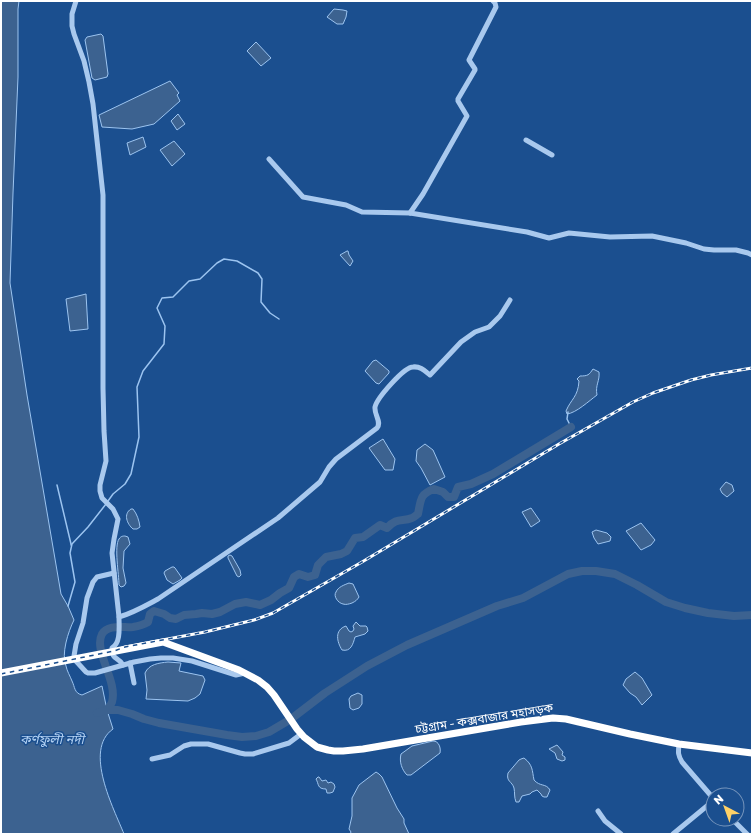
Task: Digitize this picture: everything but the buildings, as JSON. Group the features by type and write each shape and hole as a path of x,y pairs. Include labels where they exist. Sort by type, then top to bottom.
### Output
{"highway":[{"path":"1,673 163,642 245,673 267,687 285,709 299,731"},
{"name":"চট্টগ্রাম - কক্সবাজার মহাসড়ক","path":"299,731 313,744 322,749 343,751 363,749 547,718 558,718 679,744 752,753"}],"street":[{"path":"76,1 72,14 72,26 84,61 89,82 104,195 103,388 106,461 100,491 102,498 113,509 118,519 113,547 119,634 118,643 112,648 112,652 114,657 120,660 123,665"},
{"path":"410,213 423,194 467,116 458,99 475,70 469,60 496,7 496,3 493,1"},
{"path":"526,140 552,155"},
{"path":"269,159 303,197 346,204 362,212 410,213 527,232 549,238 569,233 610,238 652,236 686,243 704,249 736,250 752,255"},
{"path":"119,620 158,599 278,518 320,482 329,466 336,459 377,428 379,423 375,411 378,400 406,370 417,367 430,375 474,332 489,327 500,316 510,300"},
{"path":"114,573 98,577 93,582 87,598 84,618 74,656 75,660 86,672 92,674 130,663 156,658 173,658 202,664 236,675 245,673"},
{"path":"130,663 134,683"},
{"path":"152,759 170,755 184,746 191,744 213,745 240,753 253,754 289,743 299,731"},
{"path":"679,744 678,756 705,789"},
{"path":"673,834 705,806"},
{"path":"598,811 605,821 621,834"}],"water":[{"name":"কর্ণফুলী নদী","path":"1,1 19,1 18,77 10,283 27,395 61,594 74,620 66,643 64,655 68,672 77,693 82,695 102,686 113,729 104,739 101,751 101,765 108,795 124,834 1,834"},
{"path":"334,9 347,11 343,24 337,24 327,17"},
{"path":"101,34 103,36 108,74 107,77 95,80 92,78 85,40 87,37"},
{"path":"256,42 271,58 261,66 247,51"},
{"path":"170,81 179,93 177,95 180,101 154,124 132,129 102,127 99,115"},
{"path":"178,114 185,124 177,130 171,121"},
{"path":"143,137 146,147 130,155 127,143"},
{"path":"174,141 185,154 172,166 160,150"},
{"path":"347,251 353,261 350,266 340,255"},
{"path":"86,294 88,329 70,331 66,299"},
{"path":"376,360 389,371 389,373 379,384 376,383 365,371 373,361"},
{"path":"593,369 599,372 597,395 578,409 567,414 566,411 577,391 579,381 577,379 580,376 588,375"},
{"path":"383,439 395,459 393,470 385,470 369,448"},
{"path":"425,444 433,450 445,477 430,485 416,461 417,450"},
{"path":"726,482 732,485 734,491 727,497 720,489"},
{"path":"531,508 540,521 531,527 522,512"},
{"path":"131,509 133,509 137,515 140,527 137,529 133,529 127,519 127,514"},
{"path":"641,523 655,540 651,545 641,550 626,531"},
{"path":"596,530 607,533 611,537 610,541 598,544 592,532"},
{"path":"125,536 128,537 130,544 124,551 123,568 126,583 121,587 119,585 117,548 119,539"},
{"path":"230,555 240,570 241,575 239,577 237,576 228,558"},
{"path":"172,567 175,568 182,578 173,584 167,580 164,573"},
{"path":"349,583 353,584 359,597 352,603 343,604 336,599 335,594 340,587"},
{"path":"356,622 360,626 366,626 368,631 365,634 355,637 350,649 342,650 338,640 338,633 346,626 349,631 353,631 353,626"},
{"path":"168,662 181,663 179,671 203,676 205,680 200,694 188,701 146,699 147,690 145,673 155,664"},
{"path":"635,672 642,678 652,695 642,705 623,685 626,679"},
{"path":"358,693 362,695 362,704 359,708 353,710 350,708 349,699 351,696"},
{"path":"433,741 437,742 439,745 440,753 411,775 407,775 401,766 401,754 412,746"},
{"path":"557,745 563,752 562,755 565,757 565,760 562,761 557,759 555,753 549,749"},
{"path":"524,758 531,765 534,780 538,784 547,786 550,790 547,797 542,796 537,790 522,796 519,802 516,802 514,788 508,780 508,773 519,760"},
{"path":"376,772 382,777 404,819 404,823 409,834 350,834 351,832 349,829 352,816 352,798 359,785"},
{"path":"318,777 322,781 326,780 328,783 331,782 334,784 335,787 333,792 327,793 326,789 319,786 316,779"}],"waterway":[{"path":"108,501 113,494 125,484 131,474 139,437 137,387 143,371 164,344 165,326 157,308 162,298 173,297 189,281 200,279 217,263 224,259 237,261 258,273 262,279 261,302 270,313 279,319"},
{"path":"568,412 567,419 571,427"},
{"path":"107,710 112,702 113,694 100,641 102,634 108,629 143,625 148,622 150,614 154,611 176,619 184,615 202,613 212,614 220,612 235,604 246,602 260,605 271,600 289,588 294,577 299,574 308,577 315,575 318,565 326,557 341,554 347,551 355,538 363,537 380,525 387,528 394,522 414,517 418,514 422,498 429,491 434,489 443,492 448,497 454,497 458,487 471,484 493,474 571,427"},
{"path":"57,485 71,544"},
{"path":"68,606 75,582 70,553 72,544 71,545 88,527 106,504"},
{"path":"97,713 107,710 118,710 159,723 227,735 242,737 256,736 269,732 291,719 325,693 367,666 407,645 497,606 523,598 568,574 582,571 596,571 615,574 666,602 685,608 708,613 734,616 752,615"}],"railway":[{"path":"1,674 114,651 125,647 205,632 254,620 273,613 633,402 653,393 691,380 752,368"}]}
